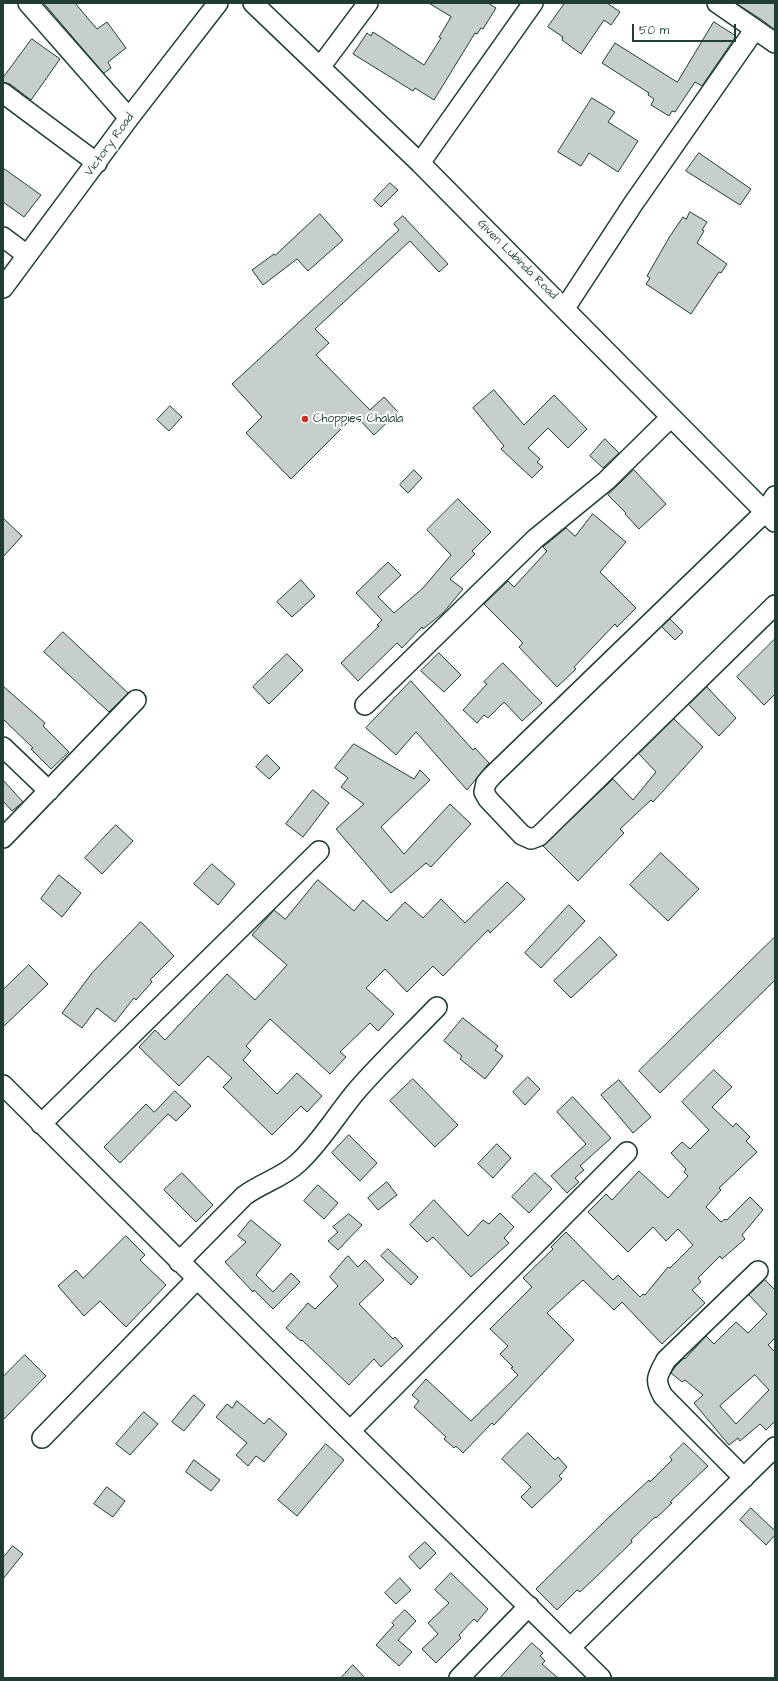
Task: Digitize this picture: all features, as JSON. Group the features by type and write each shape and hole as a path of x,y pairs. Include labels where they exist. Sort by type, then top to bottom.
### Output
{"street":[{"path":"28,3 129,118"},
{"name":"Victory Road","path":"3,288 129,118 218,3"},
{"name":"Given Lubinda Road","path":"253,3 321,66 420,163 565,308 670,418 770,517"},
{"path":"321,66 368,3"},
{"path":"420,163 533,3"},
{"path":"717,3 775,42"},
{"path":"565,308 633,204 755,29"},
{"path":"3,93 97,163"},
{"path":"3,237 28,255"},
{"path":"365,705 535,539 606,481 670,418"},
{"path":"775,496 770,517 492,776 486,784 484,792 488,799 522,836 531,839 539,836 775,605"},
{"path":"3,838 136,700"},
{"path":"3,747 49,791"},
{"path":"41,1124 319,851"},
{"path":"179,1262 244,1196 263,1183 279,1177 299,1163 337,1119 359,1088 437,1007"},
{"path":"5,1092 41,1124 197,1280 602,1678"},
{"path":"350,1431 627,1152"},
{"path":"744,1478 663,1396 657,1386 657,1375 666,1360 758,1271"},
{"path":"42,1438 197,1280"},
{"path":"571,1647 775,1447"},
{"path":"460,1678 530,1606"}],"building":[{"path":"44,3 75,3 97,29 107,22 126,48 108,62 111,68 104,73"},
{"path":"429,3 488,3 496,8 483,29 481,28 477,34 475,33 434,100 415,88 413,91 353,54 367,33 371,36 373,32 424,65 441,38 439,37 451,17"},
{"path":"565,3 607,3 620,12 611,25 604,20 581,54 562,40 563,37 548,27"},
{"path":"736,3 775,3 775,30 762,20"},
{"path":"714,22 736,36 702,86 695,82 675,112 672,111 669,116 651,105 654,99 648,95 649,93 602,63 615,43 677,82"},
{"path":"32,39 60,59 31,100 10,84 3,82 3,78"},
{"path":"592,98 615,112 608,122 638,141 618,172 589,153 581,166 558,152"},
{"path":"699,153 751,189 740,205 686,171"},
{"path":"3,168 41,195 24,217 3,202"},
{"path":"390,183 398,190 381,207 374,200"},
{"path":"690,212 707,222 697,243 727,264 721,273 719,272 691,314 646,284 650,278 647,276 670,236 683,217 686,219"},
{"path":"320,214 343,240 308,271 297,259 263,285 252,270 274,254 275,255"},
{"path":"403,216 448,264 439,272 410,241 315,329 329,343 316,355 370,410 384,397 398,412 374,435 355,415 291,479 246,433 262,417 232,384 399,230 394,224"},
{"path":"494,390 524,425 554,395 587,429 568,448 548,428 528,448 540,459 537,462 543,467 532,478 501,449 504,446 473,408"},
{"path":"170,406 182,417 169,431 157,420"},
{"path":"605,439 619,453 603,468 590,456"},
{"path":"414,470 422,478 408,493 400,485"},
{"path":"634,470 666,504 639,529 608,495"},
{"path":"458,499 491,532 472,551 475,554 450,579 463,589 443,613 423,629 422,627 402,648 397,643 358,681 341,663 379,626 377,625 382,620 356,593 388,562 401,575 378,597 394,613 423,588 451,555 427,530"},
{"path":"593,514 626,542 600,572 636,608 617,627 615,624 574,667 576,669 557,687 519,647 523,643 484,604 508,581 514,587 547,551 543,547 566,528 575,536"},
{"path":"3,518 22,536 3,557"},
{"path":"301,580 315,596 292,617 277,602"},
{"path":"670,619 683,632 675,640 662,627"},
{"path":"63,632 128,693 109,712 44,652"},
{"path":"775,639 775,694 764,705 737,677"},
{"path":"439,653 461,675 444,692 421,671"},
{"path":"287,654 303,670 269,704 253,687"},
{"path":"503,663 542,703 522,721 504,702 488,718 484,715 477,723 463,710 487,684 484,682"},
{"path":"411,681 473,750 475,748 489,763 467,790 416,732 396,755 366,728"},
{"path":"3,686 45,723 43,726 69,752 51,769 31,749 33,748 3,719"},
{"path":"707,687 736,718 719,736 689,705"},
{"path":"674,719 703,747 653,802 651,800 620,829 624,833 578,881 543,846 613,779 633,800 656,772 639,754"},
{"path":"354,744 414,779 420,770 430,780 381,827 404,854 450,804 471,824 431,867 426,863 391,893 336,829 364,804 341,787 348,778 335,768"},
{"path":"267,755 280,768 269,779 256,767"},
{"path":"3,780 23,802 12,811 3,801"},
{"path":"313,790 329,803 303,837 286,824"},
{"path":"116,825 133,841 102,874 85,858"},
{"path":"661,853 699,889 668,921 630,885"},
{"path":"212,864 235,884 218,905 194,884"},
{"path":"59,875 81,893 62,917 41,899"},
{"path":"318,880 354,911 363,900 387,921 405,902 423,918 441,899 465,923 507,882 525,899 490,933 488,930 443,976 433,966 407,992 385,969 366,988 394,1014 378,1031 370,1023 340,1052 346,1057 330,1074 270,1019 246,1046 251,1051 243,1060 277,1094 297,1073 322,1096 307,1112 301,1106 272,1135 223,1087 232,1078 208,1056 179,1086 139,1047 155,1030 165,1040 227,974 255,1000 287,965 252,935 274,910 285,919"},
{"path":"569,905 585,921 541,968 525,953"},
{"path":"141,922 174,956 150,980 152,982 136,1000 134,998 115,1022 97,1008 82,1028 62,1013 92,973"},
{"path":"600,937 617,955 571,998 554,981"},
{"path":"775,937 775,980 660,1093 639,1071"},
{"path":"29,965 48,984 3,1027 3,990"},
{"path":"463,1018 498,1046 495,1050 503,1056 485,1079 460,1059 462,1056 444,1041"},
{"path":"714,1070 732,1087 712,1107 733,1127 736,1123 750,1137 746,1141 757,1152 719,1188 721,1190 706,1207 721,1222 725,1219 727,1220 750,1197 763,1210 742,1235 745,1239 722,1259 720,1256 698,1278 701,1282 692,1290 705,1303 662,1344 622,1302 614,1310 583,1280 547,1313 574,1340 494,1425 492,1423 463,1453 456,1446 454,1448 444,1439 446,1437 414,1407 419,1401 412,1395 426,1379 471,1421 518,1375 511,1368 513,1367 500,1354 508,1346 490,1329 532,1287 523,1278 553,1249 551,1247 566,1232 613,1280 618,1275 640,1297 643,1294 645,1295 668,1267 670,1268 693,1245 678,1229 666,1241 653,1227 628,1252 588,1212 606,1194 612,1200 639,1171 668,1198 688,1176 684,1172 686,1169 671,1153 682,1142 690,1149 709,1130 682,1102"},
{"path":"528,1077 540,1089 525,1105 513,1092"},
{"path":"413,1079 458,1125 435,1147 390,1101"},
{"path":"619,1080 651,1117 633,1133 601,1095"},
{"path":"175,1091 191,1106 176,1121 168,1114 120,1163 104,1147 146,1104 154,1112"},
{"path":"573,1097 611,1138 580,1166 584,1170 575,1178 579,1182 567,1193 551,1176 586,1144 557,1112"},
{"path":"349,1135 377,1163 360,1181 332,1153"},
{"path":"497,1144 511,1158 493,1178 478,1164"},
{"path":"182,1173 213,1205 196,1222 164,1190"},
{"path":"535,1173 552,1189 529,1213 512,1197"},
{"path":"387,1182 397,1195 378,1210 368,1198"},
{"path":"318,1185 338,1203 324,1219 304,1201"},
{"path":"434,1200 468,1236 483,1220 489,1224 500,1213 514,1227 504,1238 509,1243 471,1277 433,1237 427,1242 410,1225"},
{"path":"349,1214 362,1225 338,1250 328,1241 338,1232 333,1227"},
{"path":"251,1220 281,1245 256,1275 273,1292 291,1273 300,1282 273,1309 254,1290 253,1292 225,1262 246,1242 238,1236"},
{"path":"126,1236 145,1255 140,1260 166,1285 126,1327 100,1301 84,1316 58,1286 76,1270 83,1278"},
{"path":"388,1249 418,1277 411,1285 381,1256"},
{"path":"348,1256 358,1267 365,1260 384,1280 359,1304 393,1339 395,1337 403,1346 381,1367 374,1359 349,1385 302,1340 301,1341 286,1328 308,1303 315,1309 338,1286 330,1277"},
{"path":"765,1280 775,1290 775,1338 768,1345 775,1352 775,1421 766,1430 760,1424 740,1441 738,1438 729,1445 694,1403 703,1395 685,1380 682,1382 671,1373 675,1367 684,1358 685,1359 706,1336 714,1344 736,1322 748,1333 767,1314 749,1295","holes":["755,1375 769,1390 736,1424 720,1406"]},
{"path":"25,1355 46,1376 3,1420 3,1377"},
{"path":"194,1395 205,1405 184,1431 172,1422"},
{"path":"237,1401 264,1424 269,1418 287,1434 264,1462 256,1456 248,1466 236,1455 247,1443 216,1417 227,1404 232,1408"},
{"path":"144,1412 158,1424 130,1455 116,1444"},
{"path":"528,1433 555,1460 558,1457 567,1467 559,1476 562,1479 532,1508 521,1497 531,1487 502,1459"},
{"path":"684,1443 708,1466 670,1502 672,1503 631,1540 632,1542 598,1575 580,1592 577,1590 557,1610 536,1589 608,1518 649,1480 650,1482 672,1460 670,1457"},
{"path":"326,1444 344,1460 297,1516 278,1500"},
{"path":"194,1460 220,1480 211,1491 186,1472"},
{"path":"107,1487 125,1501 113,1517 94,1504"},
{"path":"751,1508 775,1531 775,1535 766,1545 740,1520"},
{"path":"425,1542 436,1553 420,1569 409,1557"},
{"path":"13,1546 23,1554 3,1579 3,1558"},
{"path":"451,1573 488,1609 477,1622 474,1619 459,1635 461,1638 436,1663 422,1649 438,1634 428,1623 449,1603 435,1590"},
{"path":"400,1578 411,1590 396,1604 385,1593"},
{"path":"405,1610 416,1621 398,1640 412,1652 399,1666 376,1645 394,1625 392,1623"},
{"path":"532,1643 543,1653 540,1656 545,1661 542,1664 558,1678 500,1678"},
{"path":"353,1665 365,1678 341,1678"}],"place":[{"name":"Choppies Chalala","path":"305,419"}]}
